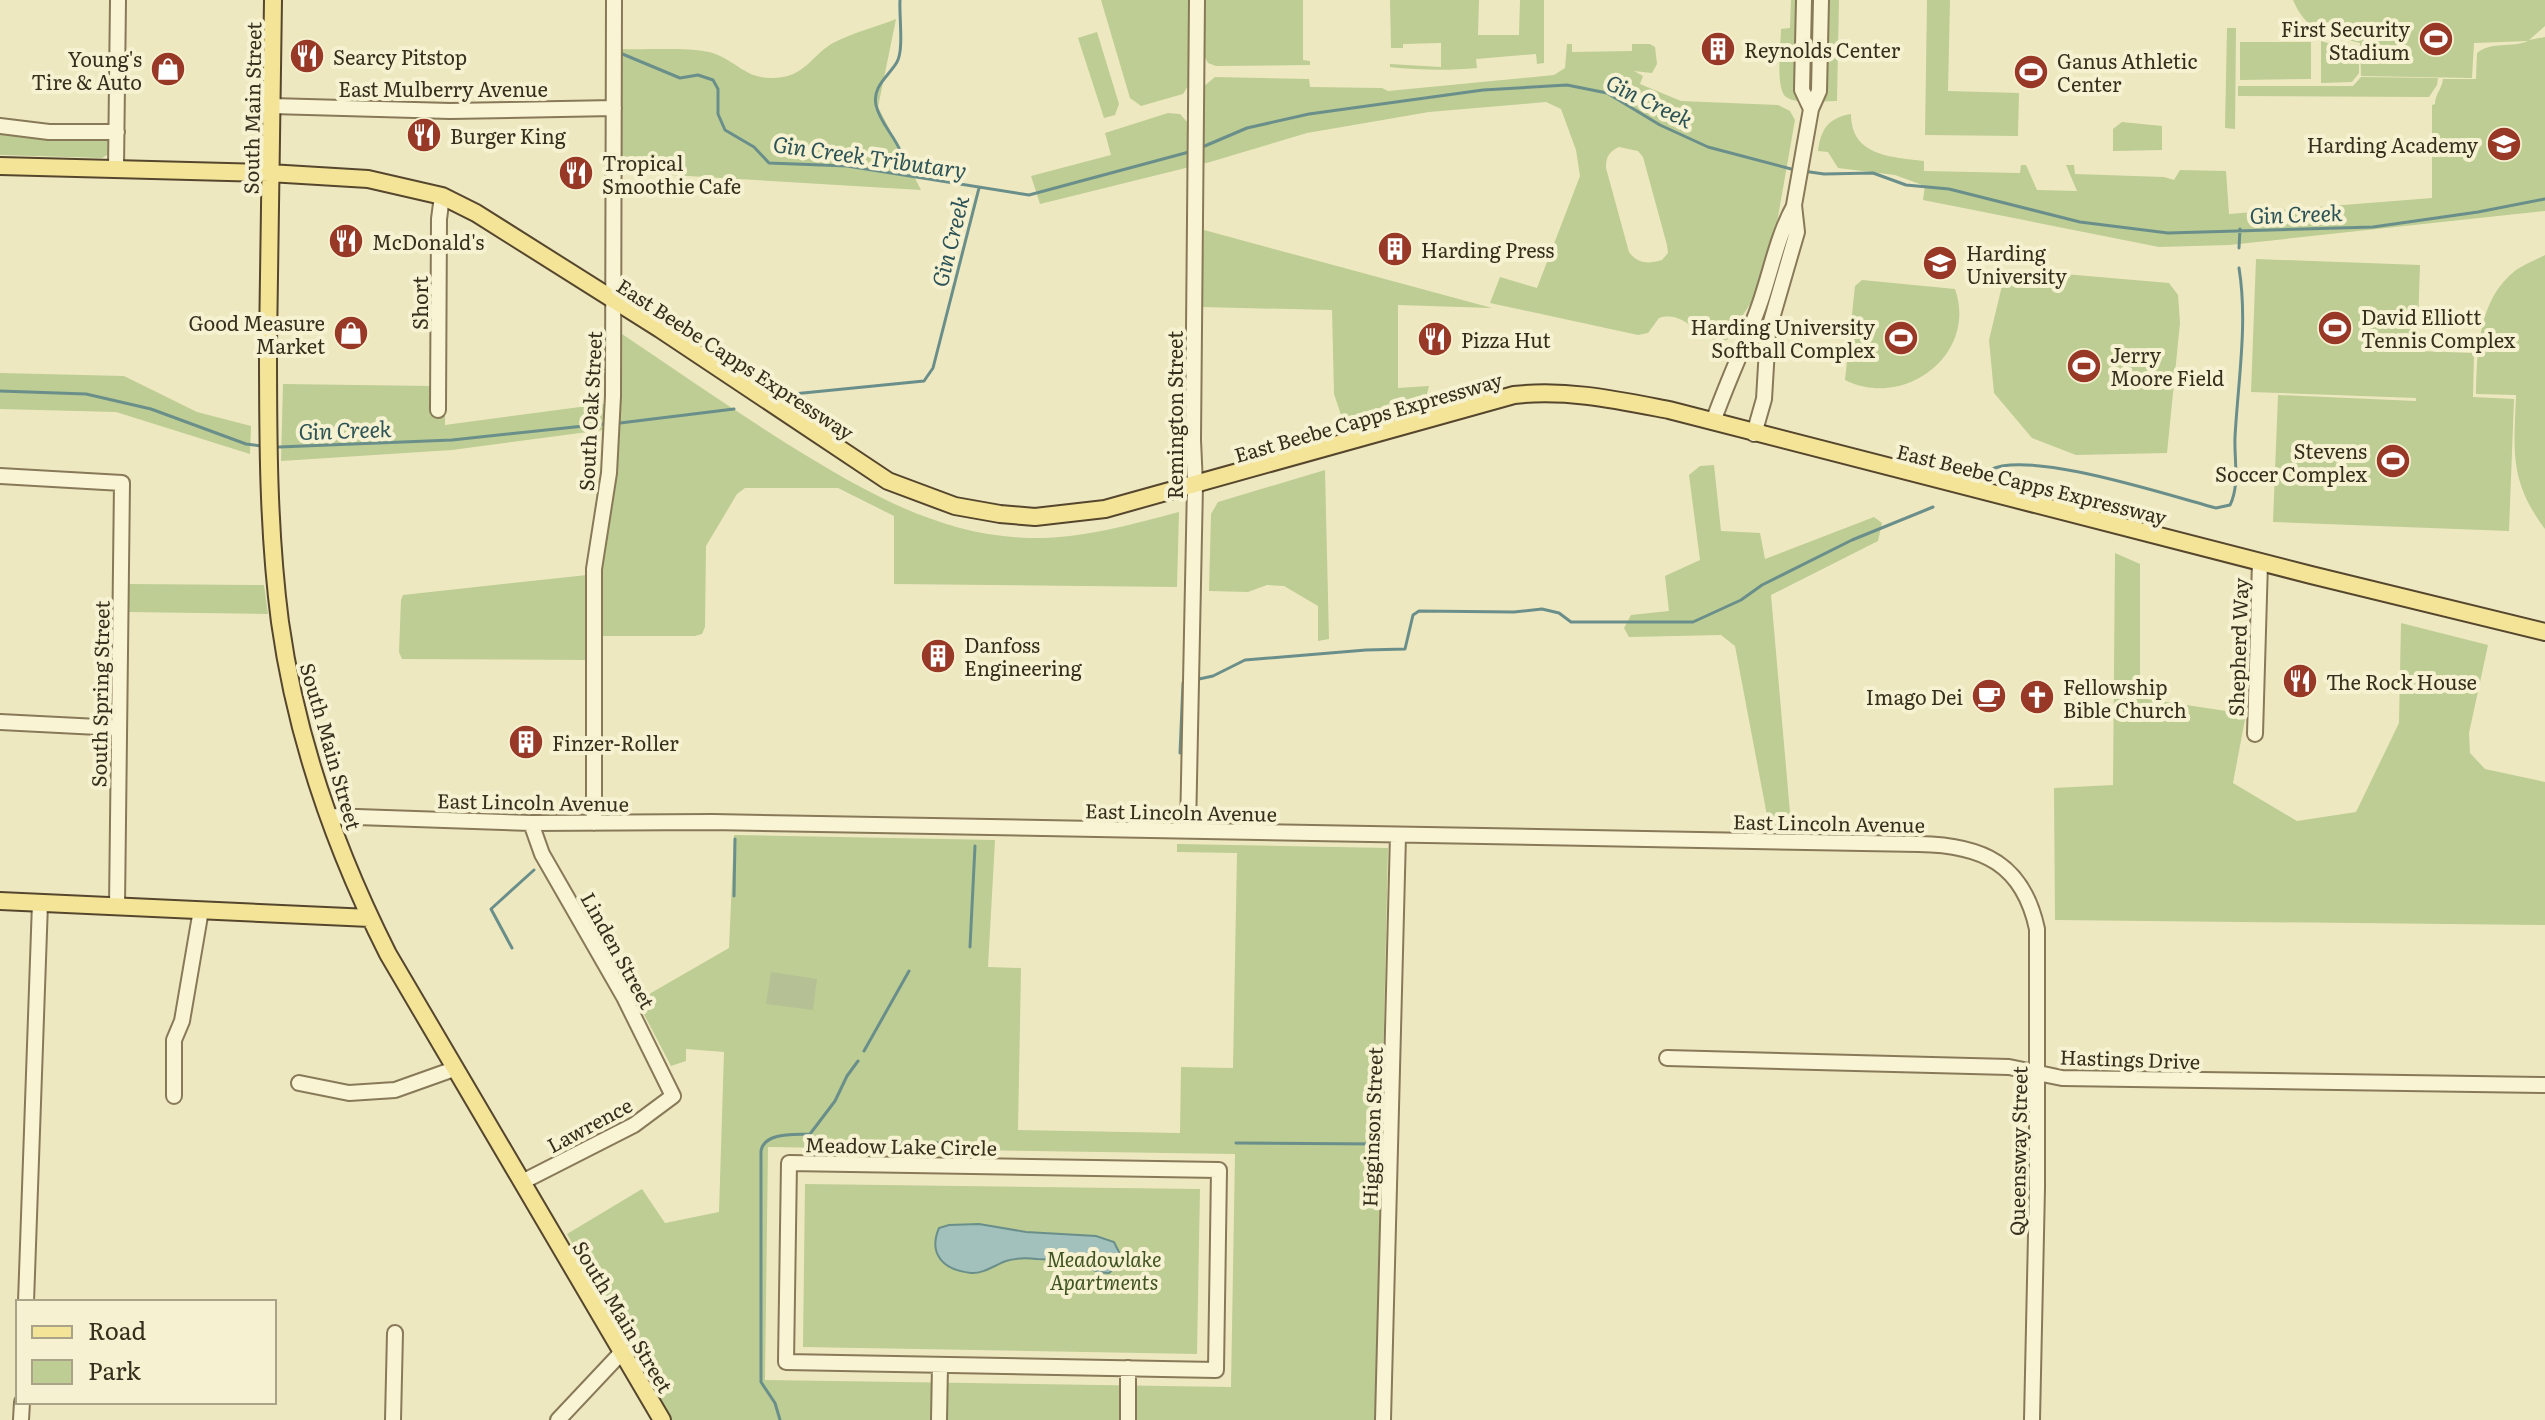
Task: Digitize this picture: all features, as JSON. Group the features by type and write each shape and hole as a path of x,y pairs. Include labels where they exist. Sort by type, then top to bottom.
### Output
{"main road":[{"name":"South Main Street","path":"273,0 268,469 272,542 286,657 301,724 328,816 370,918 454,1069 662,1420"},
{"name":"East Beebe Capps Expressway","path":"0,166 269,173 368,179 442,196 476,213 660,329 888,481 955,506 1000,514 1047,516 1105,509 1514,395 1560,393 1605,397 1669,410 2545,632"},
{"path":"0,901 370,918"}],"street":[{"path":"116,168 118,0"},
{"name":"South Oak Street","path":"594,823 594,569 609,473 614,301 614,0"},
{"name":"Remington Street","path":"1188,830 1195,485 1197,0"},
{"path":"1804,0 1802,90 1811,109"},
{"path":"1754,434 1764,399 1768,332 1797,232 1794,205 1797,185 1811,109 1819,91 1821,0"},
{"name":"East Mulberry Avenue","path":"272,106 450,111 614,108"},
{"path":"0,126 49,132 117,132"},
{"name":"Short","path":"438,410 439,219 442,196"},
{"path":"1713,422 1734,362 1752,325 1781,229 1794,205"},
{"name":"South Spring Street","path":"0,476 122,483 117,906"},
{"name":"Shepherd Way","path":"2255,734 2260,562"},
{"path":"0,722 118,728"},
{"name":"East Lincoln Avenue","path":"328,816 531,823 713,822 786,826 1188,830 1951,845 1976,851 2003,866 2021,885"},
{"name":"Linden Street","path":"531,823 542,854 624,997 673,1096"},
{"name":"Higginson Street","path":"1383,1420 1398,835"},
{"name":"Queensway Street","path":"2021,885 2032,908 2037,929 2038,1073 2032,1420"},
{"path":"26,1300 40,903"},
{"path":"174,1096 174,1040 182,1021 201,910"},
{"name":"Hastings Drive","path":"1667,1058 2009,1067 2077,1079 2545,1085"},
{"path":"299,1083 349,1093 395,1090 454,1069"},
{"name":"Lawrence","path":"522,1182 634,1125 673,1096"},
{"name":"Meadow Lake Circle","path":"789,1163 1219,1170 1216,1370 1128,1368 786,1362 789,1163"},
{"path":"393,1420 395,1333"},
{"path":"558,1420 622,1352"},
{"path":"939,1420 940,1365"},
{"path":"1128,1368 1128,1420"}],"green space":[{"path":"1101,0 1190,0 1190,83 1183,94 1141,106 1130,98"},
{"path":"1204,0 1303,0 1303,60 1310,61 1310,65 1216,66 1208,63 1204,56"},
{"path":"1390,0 1479,0 1478,35 1519,35 1520,0 1544,0 1544,63 1537,64 1536,54 1476,59 1477,68 1455,70 1390,67 1390,64 1441,67 1441,43 1403,44 1403,48 1391,48"},
{"path":"1791,0 1839,0 1837,101 1797,101 1786,97 1783,92 1780,75 1781,29 1790,28"},
{"path":"1927,0 1950,0 1948,91 2019,93 2018,136 1925,135"},
{"path":"2293,0 2545,0 2545,26 2529,40 2545,37 2545,211 2229,245 2159,247 1923,200 1925,186 1895,175 1838,168 1828,152 1818,151 1827,126 1837,118 1851,114 1858,138 1875,152 1924,161 1924,171 2020,173 2021,165 2026,165 2037,190 2077,191 2066,165 2074,165 2075,174 2174,180 2180,170 2226,171 2229,214 2432,198 2432,105 2443,79 2476,79 2477,53 2489,47 2528,41 2474,43 2472,78 2361,76 2360,43 2328,35 2312,26"},
{"path":"896,19 878,107 921,190 620,172 618,58 622,49 700,50 760,77 783,77 804,68 833,43"},
{"path":"2227,28 2236,28 2235,129 2225,128"},
{"path":"1097,32 1119,104 1115,115 1104,118 1078,38"},
{"path":"2321,41 2359,53 2359,73 2352,82 2321,83"},
{"path":"2240,42 2311,42 2311,79 2240,80"},
{"path":"1567,44 1572,44 1572,52 1632,51 1632,44 1650,44 1655,47 1657,64 1652,73 1634,71 1643,76 1640,84 1681,101 1778,105 1790,111 1795,120 1776,228 1759,290 1727,340 1708,338 1678,318 1659,318 1648,333 1638,335 1490,303 1500,277 1537,288 1580,176 1576,150 1561,109 1546,102 1429,112 1307,133 1210,162 1040,204 1031,176 1111,155 1105,133 1168,113 1180,114 1188,123 1189,132 1203,87 1215,77 1309,79 1310,87 1382,88 1388,91 1554,75 1565,68","holes":["1619,147 1638,151 1643,157 1667,245 1668,253 1662,260 1652,262 1640,261 1629,252 1606,168 1609,155"]},
{"path":"2361,77 2438,78 2429,97 2238,96 2238,86 2353,86"},
{"path":"2122,122 2162,126 2162,150 2113,151 2113,129"},
{"path":"0,133 101,137 109,139 112,152 102,158 0,155"},
{"path":"1204,230 1492,308 1398,305 1398,388 1429,386 1426,398 1343,421 1334,394 1332,310 1201,307"},
{"path":"2545,255 2545,529 2533,512 2519,480 2515,449 2516,395 2476,394 2482,327 2494,296 2516,270"},
{"name":"Stevens Soccer Complex","path":"2256,259 2420,265 2417,353 2474,353 2473,397 2514,399 2509,531 2273,522 2278,395 2416,401 2416,398 2251,392"},
{"name":"Jerry Moore Field","path":"2006,269 2169,283 2178,295 2180,323 2167,453 2076,455 2032,438 1994,393 1989,340"},
{"name":"Harding University Softball Complex","path":"1862,280 1955,289 1959,313 1956,335 1946,354 1931,370 1912,382 1891,388 1868,387 1845,380 1855,286"},
{"path":"622,334 817,462 874,494 934,520 997,535 1049,538 1105,530 1179,512 1177,587 894,584 894,516 838,488 745,488 737,494 706,546 705,627 702,634 600,636 601,554 617,468 618,428 452,450 281,461 283,384 433,386 445,411 445,425 618,402"},
{"path":"0,373 124,376 197,412 251,426 250,454 116,412 0,409"},
{"path":"1714,465 1721,531 1760,533 1765,559 1874,517 1882,523 1878,541 1771,595 1791,824 1781,829 1769,826 1735,646 1721,635 1629,637 1624,628 1631,615 1669,611 1665,576 1700,560 1689,475 1700,466"},
{"path":"1325,470 1329,639 1318,641 1318,606 1284,586 1267,585 1248,592 1209,591 1211,514 1218,502"},
{"path":"2115,553 2140,564 2140,698 2246,714 2233,783 2297,821 2356,812 2399,723 2401,623 2488,645 2469,733 2470,753 2485,769 2545,782 2545,925 2055,920 2054,788 2113,785"},
{"path":"587,575 588,660 402,659 399,652 403,595"},
{"path":"128,584 264,585 268,614 128,612"},
{"path":"734,835 995,840 988,967 1021,968 1018,1130 1180,1133 1181,1067 1233,1068 1237,853 1177,852 1177,844 1388,848 1375,1420 672,1420 567,1234 642,1189 665,1223 719,1212 724,1052 686,1049 686,1061 671,1066 637,1001 729,948","holes":["768,1147 1235,1154 1231,1387 765,1380"]},
{"path":"771,972 817,979 813,1010 766,1004"},
{"name":"Meadowlake Apartments","path":"805,1184 1200,1189 1197,1354 803,1347"}],"water":[{"path":"979,1224 1026,1232 1096,1236 1114,1242 1119,1252 1116,1267 1104,1273 1064,1261 1021,1258 971,1273 953,1268 940,1259 935,1246 939,1228"}],"waterway":[{"path":"900,0 899,57 875,98 879,114 902,154 903,173"},
{"name":"Gin Creek Tributary","path":"620,53 680,78 698,75 713,80 718,89 718,114 725,130 754,147 769,163 847,166 1029,195 1189,152"},
{"name":"Gin Creek","path":"1200,148 1247,128 1309,114 1483,90 1567,85 1607,93 1660,125 1708,147 1795,170"},
{"name":"Gin Creek","path":"1803,171 1873,173 1906,185 1949,189 2080,222 2168,233 2373,227 2545,199"},
{"name":"Gin Creek","path":"793,394 924,381 933,368 979,188"},
{"path":"2239,248 2240,229"},
{"path":"1990,470 2009,465 2035,465 2134,485 2216,508 2230,505 2236,480 2235,437 2242,331 2239,268"},
{"name":"Gin Creek","path":"0,391 86,394 151,409 246,444 261,446"},
{"name":"Gin Creek","path":"620,423 734,409"},
{"name":"Gin Creek","path":"279,447 452,440 603,424"},
{"path":"1199,679 1213,676 1245,660 1405,649 1413,615 1419,611 1514,612 1542,609 1559,613 1571,622 1693,622 1741,600 1762,585 1852,540 1933,507"},
{"path":"1180,753 1183,683"},
{"path":"734,896 735,839"},
{"path":"970,947 975,846"},
{"path":"512,948 491,909 534,870"},
{"path":"864,1051 909,971"},
{"path":"858,1061 835,1101 810,1134 810,1143 963,1143"},
{"path":"780,1420 775,1403 761,1382 761,1151 768,1140 810,1134"},
{"path":"1236,1143 1380,1144"}],"place":[{"name":"First Security Stadium","path":"2436,39"},
{"name":"Reynolds Center","path":"1718,49"},
{"name":"Searcy Pitstop","path":"307,56"},
{"name":"Young's Tire & Auto","path":"168,69"},
{"name":"Ganus Athletic Center","path":"2031,72"},
{"name":"Burger King","path":"424,135"},
{"name":"Harding Academy","path":"2504,144"},
{"name":"Tropical Smoothie Cafe","path":"576,173"},
{"name":"McDonald's","path":"346,241"},
{"name":"Harding Press","path":"1395,249"},
{"name":"Harding University","path":"1940,263"},
{"name":"David Elliott Tennis Complex","path":"2335,328"},
{"name":"Good Measure Market","path":"351,333"},
{"name":"Harding University Softball Complex","path":"1901,338"},
{"name":"Pizza Hut","path":"1435,339"},
{"name":"Jerry Moore Field","path":"2084,366"},
{"name":"Stevens Soccer Complex","path":"2393,461"},
{"name":"Danfoss Engineering","path":"938,656"},
{"name":"The Rock House","path":"2300,681"},
{"name":"Imago Dei","path":"1989,696"},
{"name":"Fellowship Bible Church","path":"2037,697"},
{"name":"Finzer-Roller","path":"526,742"}]}
